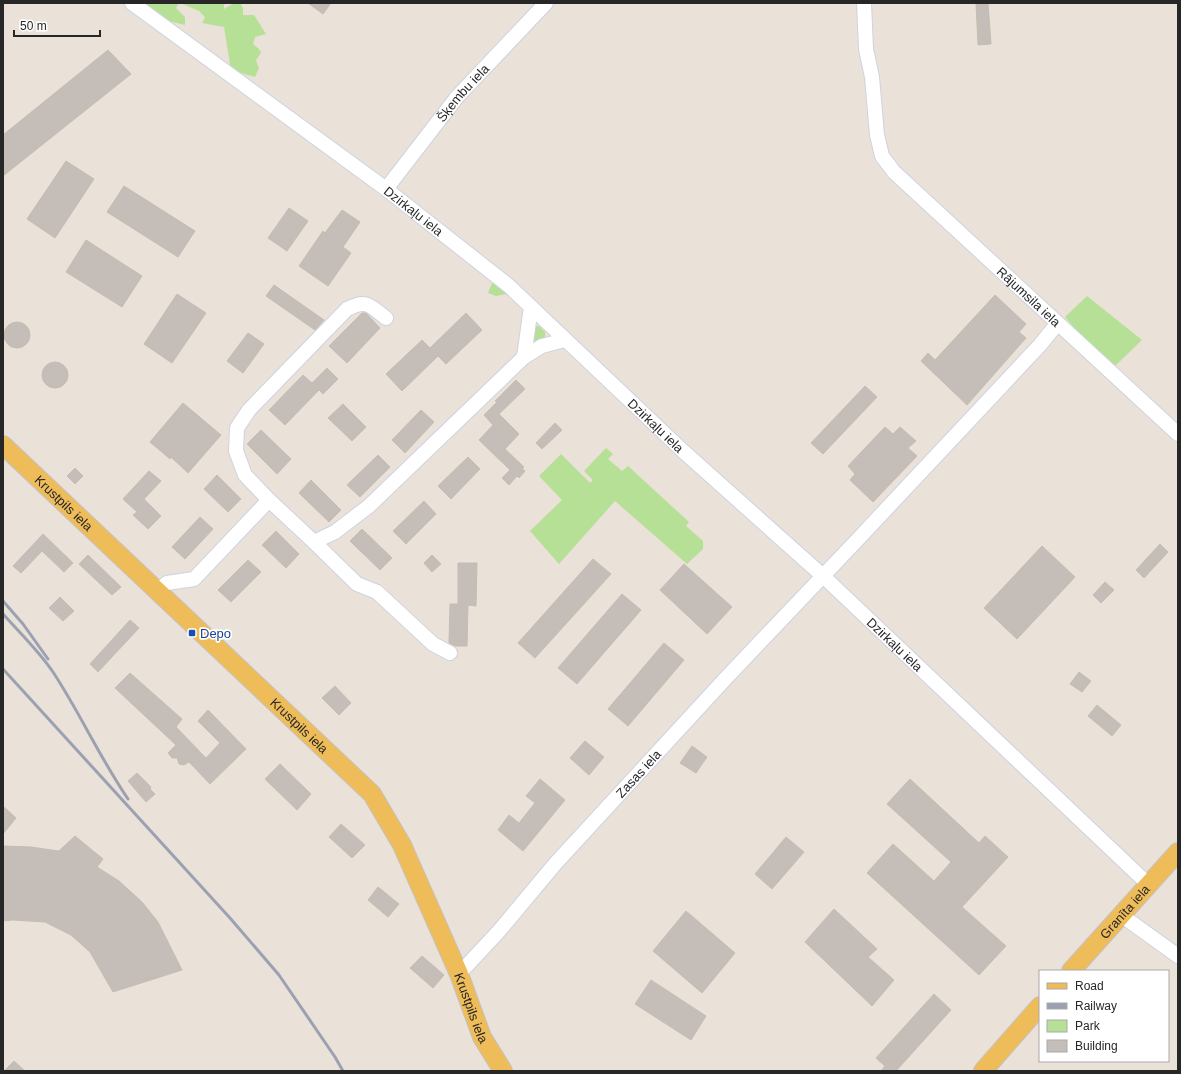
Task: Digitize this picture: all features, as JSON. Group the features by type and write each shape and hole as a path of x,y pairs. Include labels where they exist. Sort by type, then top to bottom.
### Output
{"main road":[{"name":"Krustpils iela","path":"3,445 372,794 402,845 459,974 482,1037 503,1071"},
{"name":"Granīta iela","path":"1072,970 1178,852"},
{"path":"983,1071 1039,1007"}],"street":[{"name":"Dzirkaļu iela","path":"132,3 386,189 509,286 683,451 823,576 1149,885"},
{"name":"Šķembu iela","path":"386,189 457,97 546,3"},
{"name":"Rājumsila iela","path":"864,3 866,49 872,77 877,135 882,156 894,172 1178,434"},
{"path":"386,318 369,305 359,303 347,309 249,410 237,428 236,451 244,474 357,584 377,592 434,644 450,653"},
{"path":"524,357 531,307"},
{"name":"Zasas iela","path":"459,974 499,931 555,864 726,678 1034,351 1057,324"},
{"path":"314,542 335,532 369,506 524,357 542,346 565,340"},
{"path":"158,590 167,583 194,579 269,500"},
{"path":"1122,915 1178,956"}],"green space":[{"path":"143,3 179,3 176,8 185,17 185,25 164,20"},
{"path":"180,3 224,3 224,9 234,3 240,3 243,8 243,15 254,15 266,34 255,37 253,44 261,53 256,60 259,68 255,77 231,70 224,27 202,23 205,17 199,11"},
{"path":"492,283 501,285 506,294 496,296 488,293"},
{"path":"1087,296 1142,340 1114,367 1082,337 1065,317"},
{"path":"534,326 539,326 545,332 545,337 530,349"},
{"path":"606,448 613,454 608,459 622,471 628,466 689,522 686,526 703,541 703,549 687,564 615,501 559,564 530,531 562,500 539,476 561,454 590,483 593,480 584,471"}],"building":[{"path":"308,3 331,3 323,14"},
{"path":"976,3 988,3 991,44 978,45"},
{"path":"108,50 131,74 3,176 3,135"},
{"path":"66,161 94,179 55,238 27,219"},
{"path":"124,186 195,231 178,257 107,212"},
{"path":"289,208 308,221 287,251 268,238"},
{"path":"342,210 360,222 343,247 351,253 328,286 299,266 323,231 325,233"},
{"path":"86,240 142,276 122,307 66,272"},
{"path":"274,285 324,320 315,330 266,296"},
{"path":"177,294 206,313 172,363 144,344"},
{"path":"995,295 1026,324 1019,332 1026,338 967,405 921,361 928,353 935,360"},
{"path":"362,313 366,313 380,328 347,363 329,346"},
{"path":"466,313 482,330 446,364 438,356 402,391 386,374 422,340 430,348"},
{"path":"17,322 26,326 30,335 26,344 17,348 8,344 4,335 8,326"},
{"path":"248,333 264,344 243,373 227,361"},
{"path":"55,362 64,366 68,375 64,384 55,388 46,384 42,375 46,366"},
{"path":"327,368 338,379 323,394 319,390 285,425 269,410 303,375 312,383"},
{"path":"516,380 525,389 499,414 519,434 505,449 524,467 522,469 525,471 519,478 517,476 509,485 502,478 510,470 479,440 493,425 484,415 497,402 495,401"},
{"path":"865,386 877,397 823,454 811,443"},
{"path":"183,403 221,435 188,473 171,457 170,459 150,442"},
{"path":"343,404 366,427 352,441 328,418"},
{"path":"421,410 434,422 405,453 392,440"},
{"path":"555,423 562,430 542,449 536,443"},
{"path":"885,427 893,434 900,427 916,441 908,448 917,456 873,502 850,480 855,474 848,466"},
{"path":"261,430 291,459 277,474 247,444"},
{"path":"378,455 390,467 360,497 347,485"},
{"path":"468,457 480,469 451,499 438,486"},
{"path":"75,468 83,476 75,484 67,476"},
{"path":"149,471 161,481 144,499 161,516 148,529 133,515 137,512 123,499"},
{"path":"217,475 241,499 228,512 204,489"},
{"path":"311,480 341,510 329,522 299,493"},
{"path":"424,501 436,514 406,544 393,531"},
{"path":"200,517 213,529 185,559 172,547"},
{"path":"362,529 392,558 380,570 350,541"},
{"path":"276,531 299,554 286,568 262,545"},
{"path":"43,534 73,563 64,572 42,551 21,573 13,566"},
{"path":"1160,544 1168,552 1144,578 1136,570"},
{"path":"1042,546 1075,577 1017,639 984,608"},
{"path":"88,555 121,587 112,595 79,564"},
{"path":"432,555 441,564 432,572 424,563"},
{"path":"593,559 611,574 535,658 518,643"},
{"path":"248,560 261,572 231,602 218,590"},
{"path":"458,563 477,563 476,606 468,605 467,646 455,646 449,643 450,604 458,604"},
{"path":"684,564 732,607 707,634 660,590"},
{"path":"1105,582 1114,590 1101,603 1093,595"},
{"path":"622,594 641,610 577,684 558,668"},
{"path":"60,597 74,611 63,621 49,608"},
{"path":"130,620 139,628 98,672 90,664"},
{"path":"664,643 684,660 628,726 608,709"},
{"path":"1079,672 1091,681 1082,692 1070,684"},
{"path":"130,673 182,719 176,727 206,758 220,743 198,721 208,710 246,749 210,784 189,762 184,765 179,764 177,758 172,758 168,753 176,745 115,688"},
{"path":"335,686 351,703 339,715 322,698"},
{"path":"1097,705 1121,725 1112,736 1088,716"},
{"path":"585,741 604,757 589,775 570,758"},
{"path":"692,746 707,757 696,773 680,763"},
{"path":"280,764 311,794 297,810 265,779"},
{"path":"137,773 151,787 150,789 155,794 146,802 128,781"},
{"path":"540,779 565,800 523,851 498,830 509,815 519,823 535,803 526,796"},
{"path":"910,779 979,843 985,836 1008,857 962,907 1006,946 979,975 867,873 893,844 934,881 951,862 887,804"},
{"path":"3,806 16,818 3,834"},
{"path":"341,824 365,845 352,858 329,837"},
{"path":"75,836 103,859 97,867 119,881 142,902 158,922 182,970 113,992 90,952 71,935 45,922 13,920 3,921 3,846 31,847 59,851"},
{"path":"786,837 804,852 772,889 755,874"},
{"path":"378,887 399,904 388,917 368,900"},
{"path":"834,909 877,949 868,957 894,980 872,1006 805,942"},
{"path":"686,911 735,953 702,993 653,951"},
{"path":"422,956 444,975 433,988 410,968"},
{"path":"651,980 706,1016 691,1040 635,1004"},
{"path":"934,994 951,1010 896,1071 881,1071 885,1066 876,1058"},
{"path":"14,1061 25,1071 4,1071"}],"railway":[{"path":"3,601 23,624 48,659"},
{"path":"3,614 48,664 72,703 108,768 128,799"},
{"path":"3,669 230,918 279,975 343,1071"}],"place":[{"name":"Depo","path":"192,633"}]}
